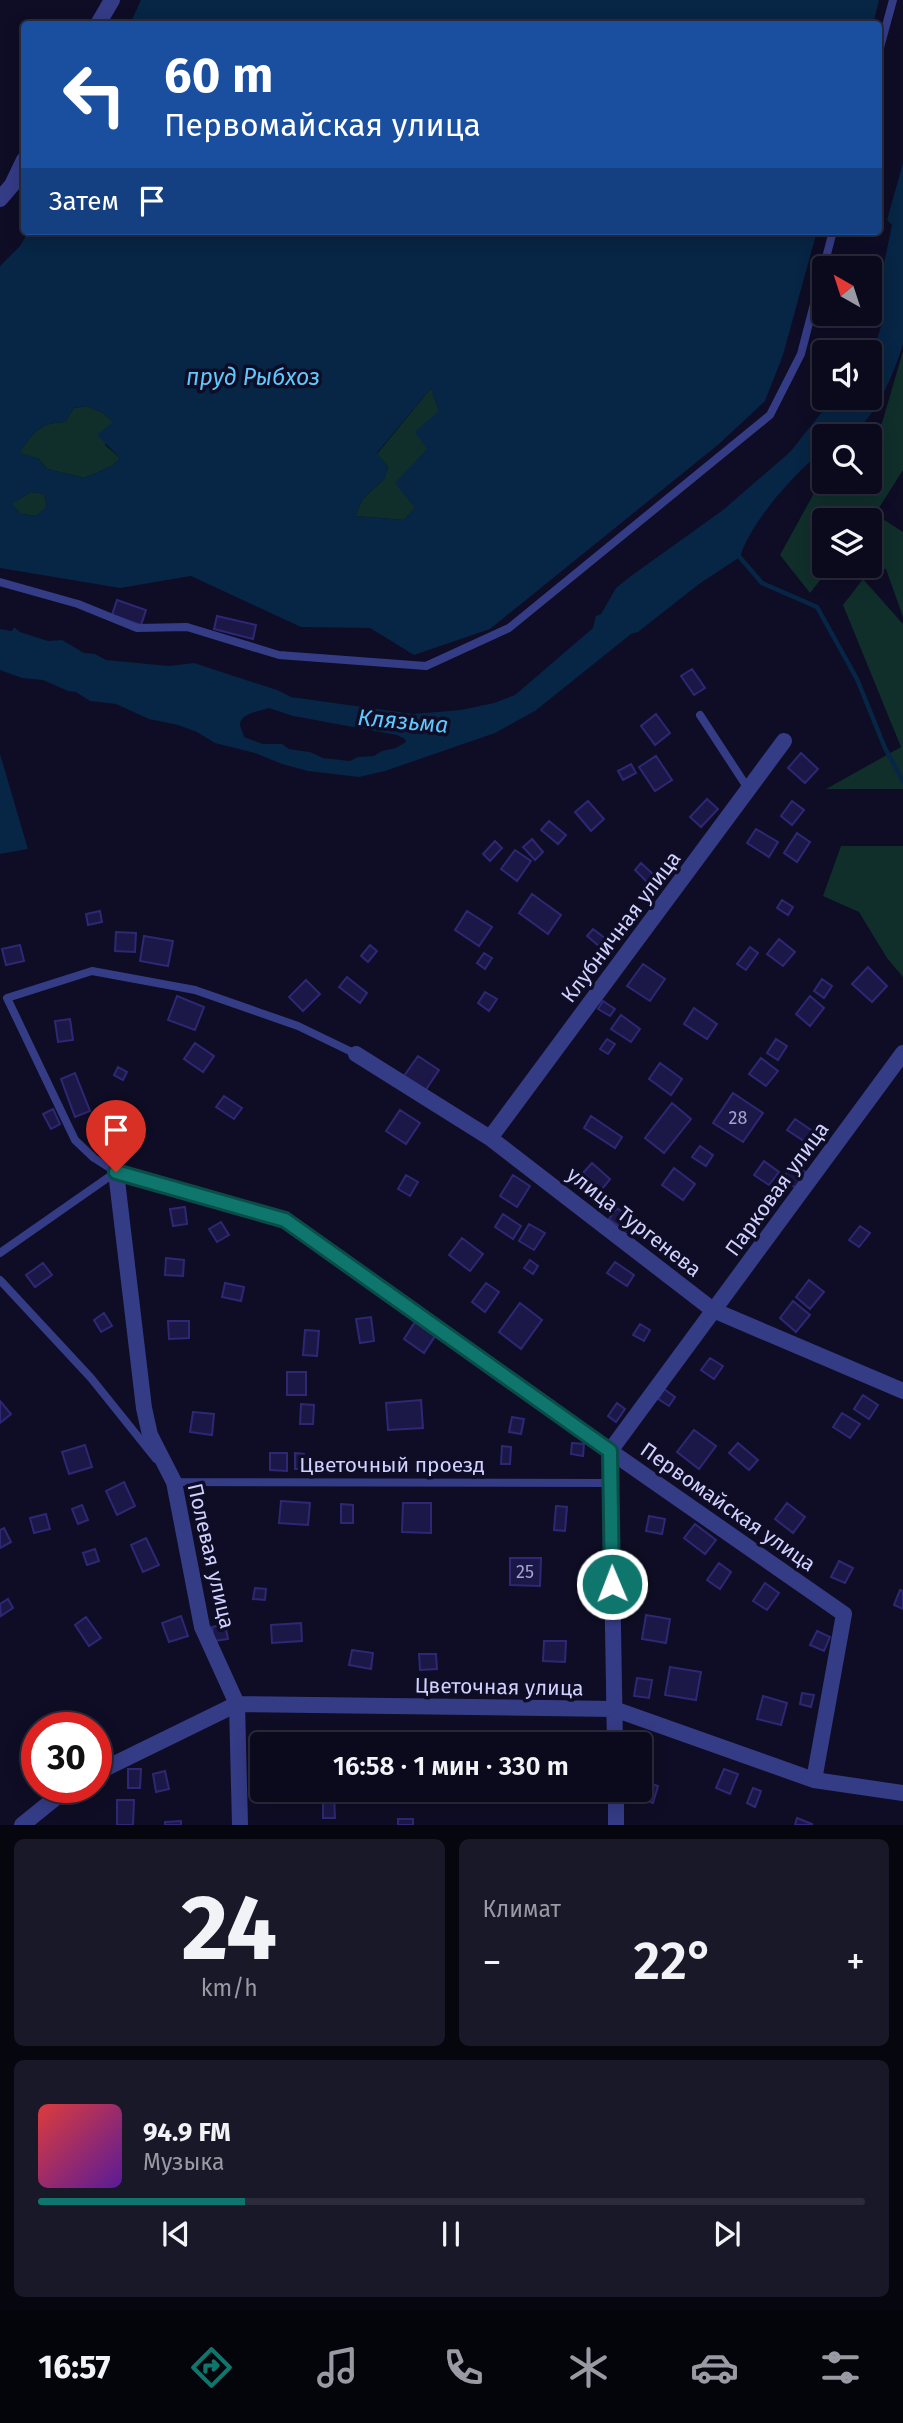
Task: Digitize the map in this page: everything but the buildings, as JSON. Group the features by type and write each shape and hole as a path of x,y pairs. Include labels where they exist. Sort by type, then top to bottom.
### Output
{"street":[{"path":"100,21 112,0"},
{"path":"0,199 6,181 21,164"},
{"name":"Клубничная улица","path":"491,1138 784,741"},
{"name":"Парковая улица","path":"610,1451 903,1053"},
{"name":"улица Тургенева","path":"356,1054 491,1138 713,1310 903,1391"},
{"name":"Первомайская улица","path":"116,1172 285,1220 844,1614 814,1780"},
{"name":"Полевая улица","path":"116,1172 149,1435 174,1482 202,1627 237,1704 240,1825"},
{"path":"610,1451 615,1732"},
{"name":"Цветочная улица","path":"112,1765 237,1704 614,1709 814,1780 903,1793"},
{"path":"616,1802 616,1825"},
{"path":"22,1825 49,1803"}],"lane":[{"path":"882,39 892,0"},
{"path":"0,582 78,604 137,628 187,627 279,654 426,666 509,628 770,415 801,354 832,235"},
{"path":"700,715 748,790"},
{"path":"0,1253 116,1172 94,1158 75,1140 7,998 92,971 195,990 298,1026 356,1054"},
{"path":"0,1280 91,1378 174,1482"},
{"name":"Цветочный проезд","path":"174,1482 610,1483"}],"green space":[{"path":"903,351 903,470 879,508 812,508 812,578 822,578 810,593 780,555 814,494 882,494 881,424"},
{"path":"431,388 439,411 427,449 415,508 404,520 355,516 362,500 384,479 388,467 377,454"},
{"path":"87,406 103,413 113,422 105,445 120,458 112,466 84,478 47,469 39,459 19,453 38,430 49,424 65,422 74,408"},
{"path":"31,492 44,494 47,507 36,516 21,514 11,504"},
{"path":"882,518 903,532 903,617 886,569 882,569"},
{"path":"863,579 903,624 903,789 826,789 901,747 843,605"},
{"path":"841,846 903,846 903,977 887,958 859,912 823,896"}],"water":[{"path":"141,0 879,0 874,21 131,21"},
{"path":"903,163 903,344 882,396 882,340 877,340 883,319 882,273 892,225 887,220"},
{"name":"пруд Рыбхоз","path":"27,235 816,235 783,355 765,401 719,444 490,629 414,655 370,628 301,627 191,576 120,588 0,568 0,266 20,246","holes":["431,388 439,411 415,432 427,449 395,483 415,508 404,520 355,516 362,500 384,479 388,467 377,453","87,406 103,413 113,422 97,435 120,458 112,466 84,478 47,469 39,459 20,453 38,430 50,424 65,422 74,408","31,492 44,494 47,506 36,516 21,514 12,504"]},
{"path":"824,410 873,410 862,424 812,424"},
{"name":"Клязьма","path":"812,424 812,460 775,499 753,529 740,557 699,584 638,632 631,634 535,711 495,733 385,771 359,777 308,771 215,743 197,732 149,719 116,704 90,701 76,692 43,680 22,678 0,670 0,629 12,631 14,627 20,632 48,641 62,640 84,653 95,654 106,660 169,666 194,663 291,697 413,714 461,710 494,703 515,695 593,628 596,616 601,614 616,588 723,510 790,452","holes":["269,708 293,716 397,735 406,742 374,756 358,757 350,761 323,758 310,752 289,749 282,744 263,744 244,737 240,725 247,715"]},
{"path":"0,754 28,849 0,854"}],"waterway":[{"path":"737,554 762,583 817,607 857,679 885,748 903,781"}],"route":[{"path":"116,1172 285,1220 610,1451 612,1584"}]}
